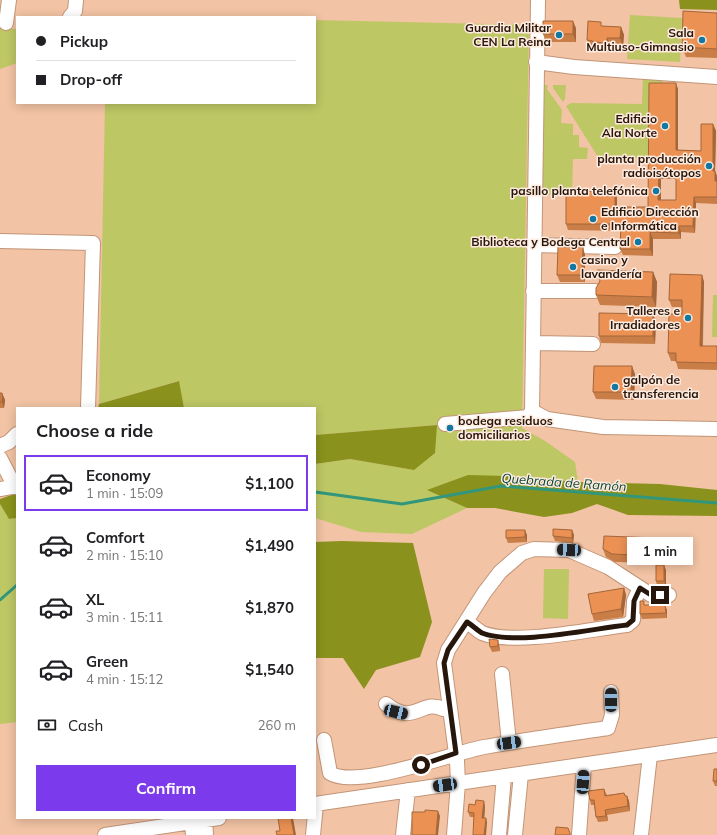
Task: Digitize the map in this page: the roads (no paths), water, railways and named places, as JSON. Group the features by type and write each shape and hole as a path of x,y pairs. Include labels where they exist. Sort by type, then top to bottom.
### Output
{"street":[{"path":"8,23 9,0"},
{"path":"71,16 75,11 76,0"},
{"path":"445,424 528,417 532,411 533,245 538,0"},
{"path":"536,62 717,76"},
{"path":"0,241 93,243 88,407"},
{"path":"533,245 615,247"},
{"path":"533,291 595,291"},
{"path":"533,343 593,344"},
{"path":"532,411 547,418 603,427 717,429"},
{"path":"0,446 9,442 16,435"},
{"path":"0,458 16,486 0,489"},
{"path":"454,835 458,783 456,753 444,663 448,650 500,572 522,553 534,549 569,550 608,567 651,595 669,595"},
{"path":"467,622 482,632 507,638 528,638 627,625 633,620 634,601 640,588"},
{"path":"502,674 509,743"},
{"path":"324,740 330,774 334,776 348,778 407,770 456,753 509,743 608,728 612,715 611,692"},
{"path":"386,704 396,712 404,714 412,714 431,706 437,706 443,709 449,708"},
{"path":"316,804 717,745"},
{"path":"641,835 650,755"},
{"path":"579,835 584,764"},
{"path":"515,835 521,774"},
{"path":"499,835 504,776"},
{"path":"403,835 408,790"},
{"path":"305,835 306,819"},
{"path":"313,835 315,819"},
{"path":"105,835 202,824 206,835"}],"waterway":[{"name":"Quebrada de Ramón","path":"316,492 402,504 501,486 717,503"},
{"name":"Quebrada de Ramón","path":"0,600 16,586"}],"place":[{"name":"Guardia Militar CEN La Reina","path":"559,35"},
{"name":"Sala Multiuso-Gimnasio","path":"702,40"},
{"name":"Edificio Ala Norte","path":"665,126"},
{"name":"planta producción radioisótopos","path":"709,166"},
{"name":"pasillo planta telefónica","path":"656,191"},
{"name":"Edificio Dirección e Informática","path":"593,219"},
{"name":"Biblioteca y Bodega Central","path":"638,242"},
{"name":"casino y lavandería","path":"573,267"},
{"name":"Talleres e Irradiadores","path":"688,318"},
{"name":"galpón de transferencia","path":"615,387"},
{"name":"bodega residuos domiciliarios","path":"450,428"}]}
